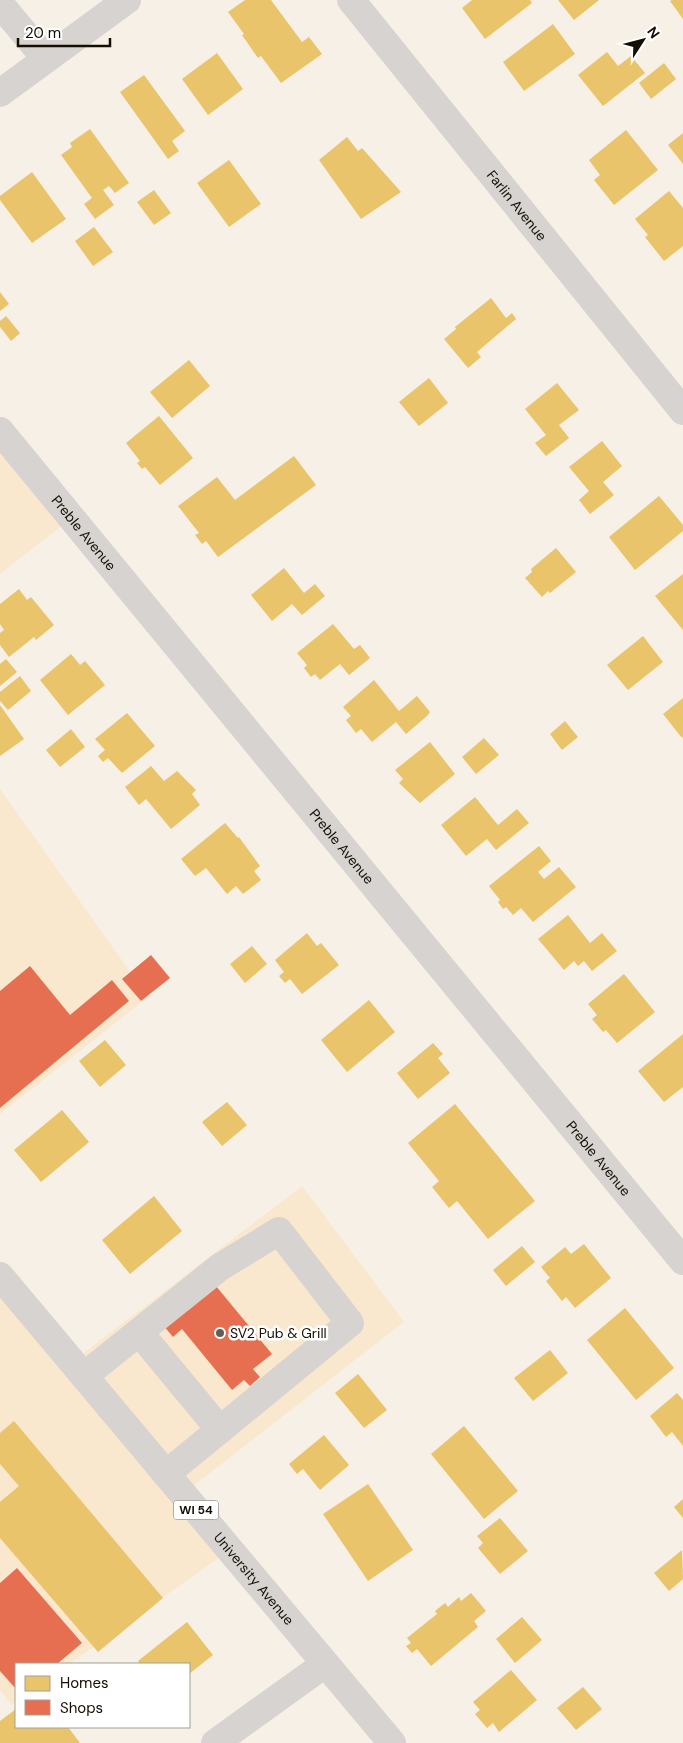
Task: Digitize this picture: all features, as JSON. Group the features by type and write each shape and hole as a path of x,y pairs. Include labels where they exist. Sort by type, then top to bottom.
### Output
{"street":[{"path":"0,93 128,0"},
{"name":"Farlin Avenue","path":"351,0 683,411"},
{"path":"0,4 46,60"},
{"name":"Preble Avenue","path":"0,431 9,459 683,1261"},
{"path":"84,1376 220,1267 279,1230 350,1323 166,1474"},
{"name":"University Avenue","path":"0,1276 392,1743"},
{"path":"139,1332 220,1430"},
{"path":"215,1743 325,1664"}],"shaded area":[{"path":"0,431 72,518 0,574"},
{"path":"0,789 148,997 0,1114"},
{"path":"302,1186 404,1322 183,1494 230,1550 70,1663 15,1663 15,1703 11,1705 0,1690 0,1276 72,1362"}],"building: Homes":[{"path":"245,0 271,0 302,42 309,37 322,54 281,83 261,56 258,58 228,12"},
{"path":"472,0 530,0 532,3 485,39 462,8"},
{"path":"558,0 599,0 574,20"},
{"path":"683,0 683,19 670,1"},
{"path":"553,24 575,54 524,91 503,62"},
{"path":"607,52 618,66 631,56 645,73 603,106 578,75"},
{"path":"217,53 243,89 208,115 182,79"},
{"path":"664,63 676,79 651,99 639,83"},
{"path":"144,75 185,131 172,141 179,151 168,159 120,92"},
{"path":"90,129 129,183 115,193 109,186 103,190 114,205 95,219 84,204 92,198 61,155 72,147 70,143"},
{"path":"626,130 658,170 614,205 594,180 600,175 589,160"},
{"path":"683,133 683,164 668,145"},
{"path":"347,137 358,151 362,148 401,192 361,219 319,160"},
{"path":"229,160 261,204 229,227 197,183"},
{"path":"32,172 66,219 32,243 0,200 0,196"},
{"path":"154,190 171,213 154,225 137,202"},
{"path":"669,191 683,208 683,246 664,261 645,237 648,235 635,219"},
{"path":"94,227 113,252 93,266 75,241"},
{"path":"0,292 9,304 0,311"},
{"path":"491,298 506,318 512,313 516,319 477,352 481,357 468,368 444,339 456,329 455,327"},
{"path":"6,316 20,333 11,341 0,327 0,321"},
{"path":"189,360 210,386 172,418 150,392"},
{"path":"429,378 448,403 419,426 399,402"},
{"path":"557,383 579,410 559,425 569,438 546,456 535,443 546,435 525,409"},
{"path":"159,416 193,458 160,485 145,467 142,469 137,463 140,461 126,443"},
{"path":"602,441 622,466 603,482 614,495 590,514 579,500 589,491 569,467"},
{"path":"294,456 316,485 218,557 206,541 202,544 195,535 199,533 178,506 217,477 235,500"},
{"path":"659,496 683,525 683,531 635,570 609,537"},
{"path":"556,548 576,572 550,593 548,591 542,597 525,578 532,572 531,569"},
{"path":"284,568 304,593 315,584 325,596 302,615 292,604 272,621 251,595"},
{"path":"683,574 683,630 655,596"},
{"path":"19,589 27,600 31,597 54,625 36,640 34,637 9,657 0,645 0,633 4,630 0,624 0,604"},
{"path":"333,624 354,649 360,645 370,658 349,675 340,664 320,680 315,674 311,677 304,668 307,665 297,653"},
{"path":"643,636 663,662 628,690 607,665"},
{"path":"71,654 80,665 85,661 105,685 68,715 40,680"},
{"path":"6,659 17,672 0,686 0,664"},
{"path":"20,676 31,691 8,710 0,701 0,692"},
{"path":"374,680 399,711 417,696 430,712 406,734 396,722 372,742 361,729 356,733 346,720 351,716 343,707"},
{"path":"683,698 683,736 682,738 663,714"},
{"path":"0,705 24,739 0,756"},
{"path":"127,713 155,746 122,773 108,758 103,762 98,756 105,750 95,739"},
{"path":"565,721 578,737 562,750 550,734"},
{"path":"71,729 85,747 60,767 46,750"},
{"path":"484,738 499,755 476,774 462,757"},
{"path":"430,742 455,774 420,803 399,783 403,779 395,770"},
{"path":"151,766 164,781 177,771 196,790 192,794 200,805 171,829 146,799 139,805 125,787"},
{"path":"475,797 498,825 517,809 529,823 496,850 487,839 466,856 441,825"},
{"path":"225,823 239,837 260,866 254,871 261,880 243,894 236,886 227,894 206,868 195,876 181,859"},
{"path":"539,846 551,861 538,872 544,879 559,867 576,887 533,922 521,908 513,915 506,907 503,909 498,902 500,900 489,886"},
{"path":"568,915 590,943 602,933 617,951 592,971 584,961 578,966 574,961 564,970 538,939"},
{"path":"307,933 317,946 321,943 339,965 302,994 290,979 285,983 279,976 284,972 275,960"},
{"path":"252,946 267,964 245,983 230,964"},
{"path":"624,974 655,1012 617,1043 606,1030 603,1032 592,1019 597,1015 588,1004"},
{"path":"369,1000 395,1032 347,1072 321,1040"},
{"path":"683,1034 683,1087 664,1102 638,1071"},
{"path":"105,1040 126,1065 100,1087 79,1061"},
{"path":"433,1043 443,1054 438,1058 450,1073 418,1099 397,1073"},
{"path":"227,1102 247,1125 222,1146 202,1122"},
{"path":"455,1104 535,1201 488,1239 457,1201 449,1208 432,1187 439,1181 408,1143"},
{"path":"62,1110 89,1142 41,1182 14,1150"},
{"path":"154,1196 182,1231 130,1274 102,1240"},
{"path":"584,1244 611,1278 575,1308 566,1297 562,1301 546,1281 550,1278 541,1267 565,1247 571,1254"},
{"path":"522,1246 535,1262 506,1286 493,1270"},
{"path":"625,1308 674,1368 636,1400 587,1340"},
{"path":"550,1350 568,1373 533,1401 514,1378"},
{"path":"358,1374 387,1410 364,1428 335,1393"},
{"path":"677,1393 683,1400 683,1446 672,1432 666,1437 650,1416"},
{"path":"14,1421 163,1598 98,1652 0,1538 0,1502 19,1486 0,1464 0,1433"},
{"path":"464,1426 518,1491 484,1519 431,1454"},
{"path":"324,1435 349,1465 320,1490 303,1469 297,1474 289,1464"},
{"path":"368,1484 413,1550 368,1581 323,1514"},
{"path":"683,1499 683,1518 674,1507"},
{"path":"500,1518 528,1551 500,1574 478,1548 483,1543 477,1536"},
{"path":"682,1550 683,1579 669,1591 654,1573"},
{"path":"471,1593 486,1611 474,1621 478,1627 431,1666 417,1649 412,1653 406,1646 411,1643 407,1638 437,1614 435,1611 445,1603 448,1607 459,1597 461,1601"},
{"path":"522,1617 542,1640 515,1663 496,1639"},
{"path":"187,1622 213,1655 190,1673 190,1663 139,1663 138,1661"},
{"path":"511,1670 537,1700 499,1732 493,1723 487,1728 475,1714 480,1710 473,1702"},
{"path":"583,1687 602,1709 576,1730 557,1708"},
{"path":"15,1710 15,1728 69,1728 80,1743 0,1743 0,1721"}],"building: Shops":[{"path":"151,955 170,978 141,1001 122,979"},
{"path":"30,966 70,1015 112,980 129,1001 0,1108 0,991"},
{"name":"SV2 Pub & Grill","path":"211,1280 272,1354 253,1369 260,1377 250,1386 244,1380 232,1390 182,1329 173,1337 163,1325"},
{"path":"17,1568 82,1643 58,1663 15,1663 15,1688 0,1671 0,1583"}],"place":[{"name":"SV2 Pub & Grill","path":"220,1333"}]}
